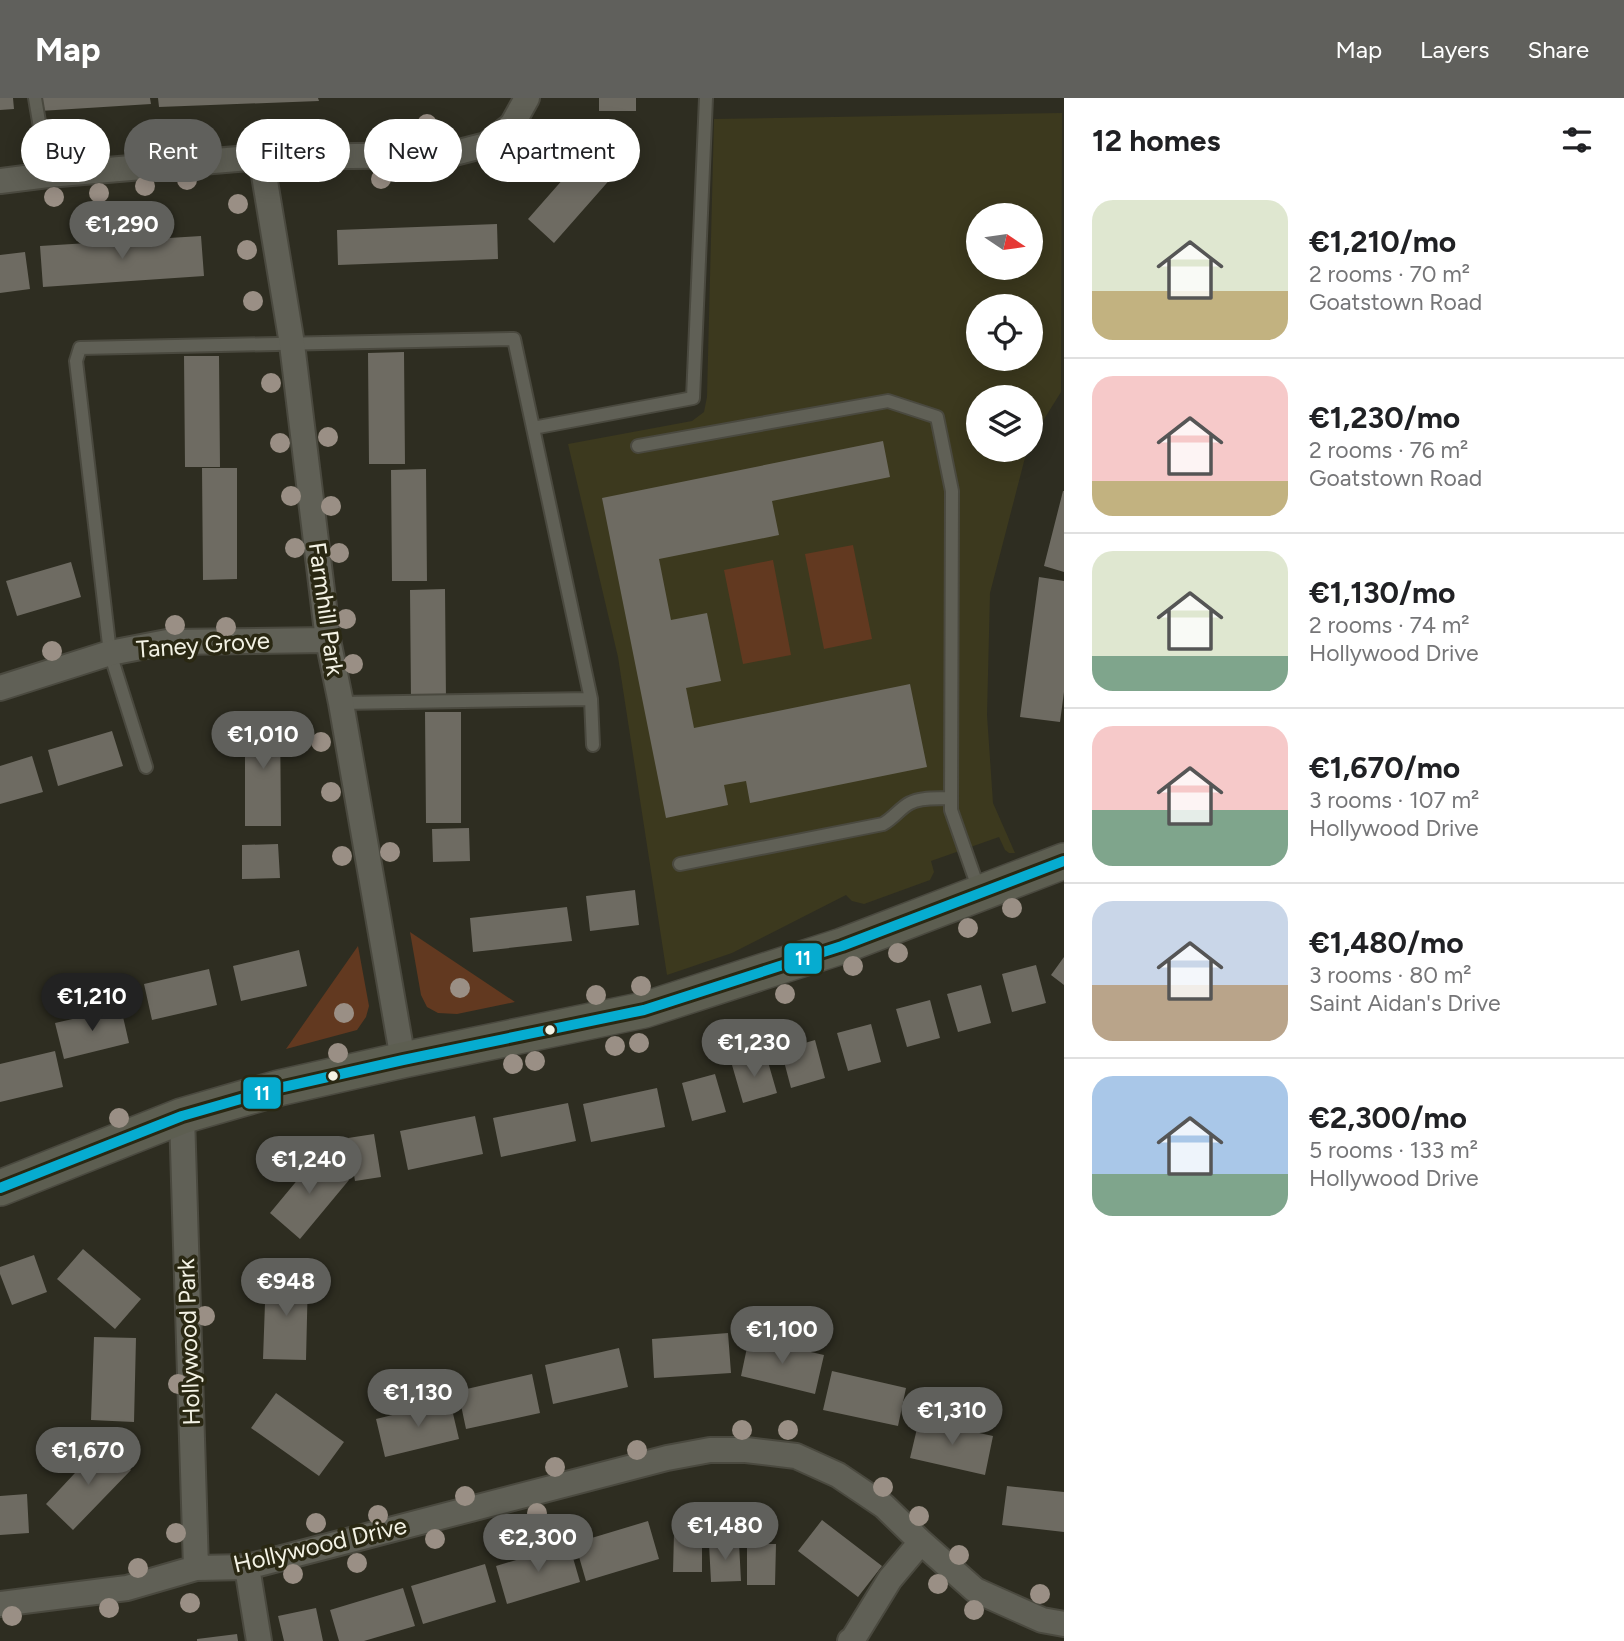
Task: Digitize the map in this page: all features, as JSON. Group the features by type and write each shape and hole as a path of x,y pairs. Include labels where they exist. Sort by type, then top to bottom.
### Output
{"main road":[{"path":"0,1188 182,1116 279,1088 644,1010 842,946 1064,861"}],"street":[{"path":"350,156 447,155 486,145 512,125 527,98"},
{"path":"110,170 236,159"},
{"path":"0,181 21,178"},
{"name":"Farmhill Park","path":"265,182 292,344 328,639 403,1060"},
{"name":"Taney Grove","path":"0,688 110,653 167,642 328,639"},
{"name":"Hollywood Park","path":"182,1116 196,1568"},
{"name":"Hollywood Drive","path":"0,1604 127,1588 196,1568 247,1567 667,1458 710,1450 746,1450 796,1456 838,1475 884,1506 975,1590 1042,1620 1064,1623"},
{"path":"850,1641 890,1578 921,1542"},
{"path":"247,1567 259,1641"}],"lane":[{"path":"35,98 39,119"},
{"path":"533,428 693,398 706,98"},
{"path":"146,767 110,653 76,361 80,348 514,339 591,699 593,745"},
{"path":"638,446 888,401 937,416 952,491 951,810 980,894"},
{"path":"341,703 591,699"},
{"path":"680,864 883,824 917,800 950,798"}],"shaded area":[{"path":"1062,113 1061,392 1043,421 1043,385 966,385 966,462 1024,462 990,593 987,715 993,803 1015,853 1005,850 999,837 931,861 934,872 930,880 864,904 852,901 846,895 732,953 667,975 618,657 568,444 692,421 704,412 707,397 714,119"},
{"path":"853,545 872,639 824,649 805,554"},
{"path":"773,560 791,655 743,664 724,570"},
{"path":"410,932 515,1002 457,1014 438,1013 427,1007 421,995"},
{"path":"358,946 369,1006 366,1017 357,1030 286,1049"}],"building":[{"path":"0,98 13,98 14,109 0,110"},
{"path":"39,98 150,98 151,104 40,111"},
{"path":"158,98 318,98 319,101 159,107"},
{"path":"599,98 636,98 636,111 599,111"},
{"path":"561,182 608,182 554,243 528,219"},
{"path":"497,224 498,259 338,265 337,230"},
{"path":"201,236 204,276 43,287 40,246"},
{"path":"25,252 30,289 0,293 0,255"},
{"path":"404,352 405,464 369,464 368,353"},
{"path":"184,356 219,356 220,467 185,467"},
{"path":"883,441 890,477 772,501 779,535 659,559 671,620 707,613 721,681 686,688 694,728 910,684 927,767 750,803 746,781 724,785 728,805 666,818 602,498"},
{"path":"202,468 237,468 237,579 203,580"},
{"path":"426,469 427,581 392,581 391,470"},
{"path":"1064,491 1064,572 1044,566"},
{"path":"71,562 81,597 17,616 6,581"},
{"path":"1039,577 1064,581 1064,692 1060,722 1020,717"},
{"path":"445,589 446,701 411,701 410,590"},
{"path":"425,712 461,712 461,823 426,823"},
{"path":"245,715 280,715 281,826 245,826"},
{"path":"112,731 123,766 58,786 48,750"},
{"path":"32,756 43,792 0,804 0,766"},
{"path":"469,828 470,861 433,862 432,829"},
{"path":"278,844 280,878 242,879 242,845"},
{"path":"635,890 639,925 590,931 586,896"},
{"path":"567,907 572,941 473,952 470,918"},
{"path":"299,950 307,986 241,1001 233,966"},
{"path":"1064,957 1064,985 1051,975"},
{"path":"1036,965 1046,1003 1012,1012 1002,974"},
{"path":"209,969 217,1005 152,1020 144,984"},
{"path":"981,985 991,1023 958,1032 947,994"},
{"path":"930,1000 940,1038 907,1047 896,1009"},
{"path":"121,1008 129,1043 64,1059 55,1023"},
{"path":"871,1024 881,1062 848,1071 837,1033"},
{"path":"815,1040 825,1078 791,1088 781,1050"},
{"path":"55,1051 63,1087 0,1102 0,1064"},
{"path":"766,1055 777,1093 743,1103 732,1065"},
{"path":"715,1074 726,1112 692,1121 682,1083"},
{"path":"657,1088 665,1127 591,1142 583,1104"},
{"path":"568,1103 576,1141 501,1157 493,1118"},
{"path":"475,1116 483,1154 408,1170 400,1131"},
{"path":"374,1134 381,1177 355,1181 348,1138"},
{"path":"319,1154 349,1180 300,1239 270,1213"},
{"path":"83,1249 141,1299 115,1329 57,1279"},
{"path":"34,1255 47,1292 12,1305 0,1274 0,1267"},
{"path":"266,1275 308,1276 306,1360 263,1359"},
{"path":"728,1333 731,1373 654,1378 652,1339"},
{"path":"94,1337 136,1338 134,1422 91,1420"},
{"path":"749,1338 824,1355 815,1394 741,1376"},
{"path":"619,1348 628,1387 553,1404 545,1365"},
{"path":"832,1371 906,1388 898,1426 823,1410"},
{"path":"532,1374 540,1413 466,1429 458,1391"},
{"path":"276,1393 344,1442 319,1476 251,1428"},
{"path":"450,1401 459,1439 385,1457 376,1419"},
{"path":"919,1420 993,1436 985,1475 910,1458"},
{"path":"103,1443 131,1470 73,1530 46,1504"},
{"path":"1007,1486 1064,1492 1064,1532 1002,1525"},
{"path":"27,1494 29,1533 0,1535 0,1496"},
{"path":"822,1520 882,1566 858,1597 798,1551"},
{"path":"648,1521 659,1559 586,1581 575,1543"},
{"path":"674,1533 702,1533 702,1572 673,1572"},
{"path":"739,1543 741,1581 711,1582 709,1544"},
{"path":"569,1544 580,1582 507,1604 496,1566"},
{"path":"747,1544 776,1544 775,1585 747,1585"},
{"path":"485,1564 496,1602 423,1624 411,1586"},
{"path":"403,1588 415,1626 364,1641 339,1641 330,1610"},
{"path":"316,1608 323,1641 284,1641 278,1616"},
{"path":"237,1634 238,1641 197,1641 197,1639"}],"transit line":[{"name":"11","path":"0,1188 182,1116 279,1088 644,1010 842,946 1064,861"}]}
